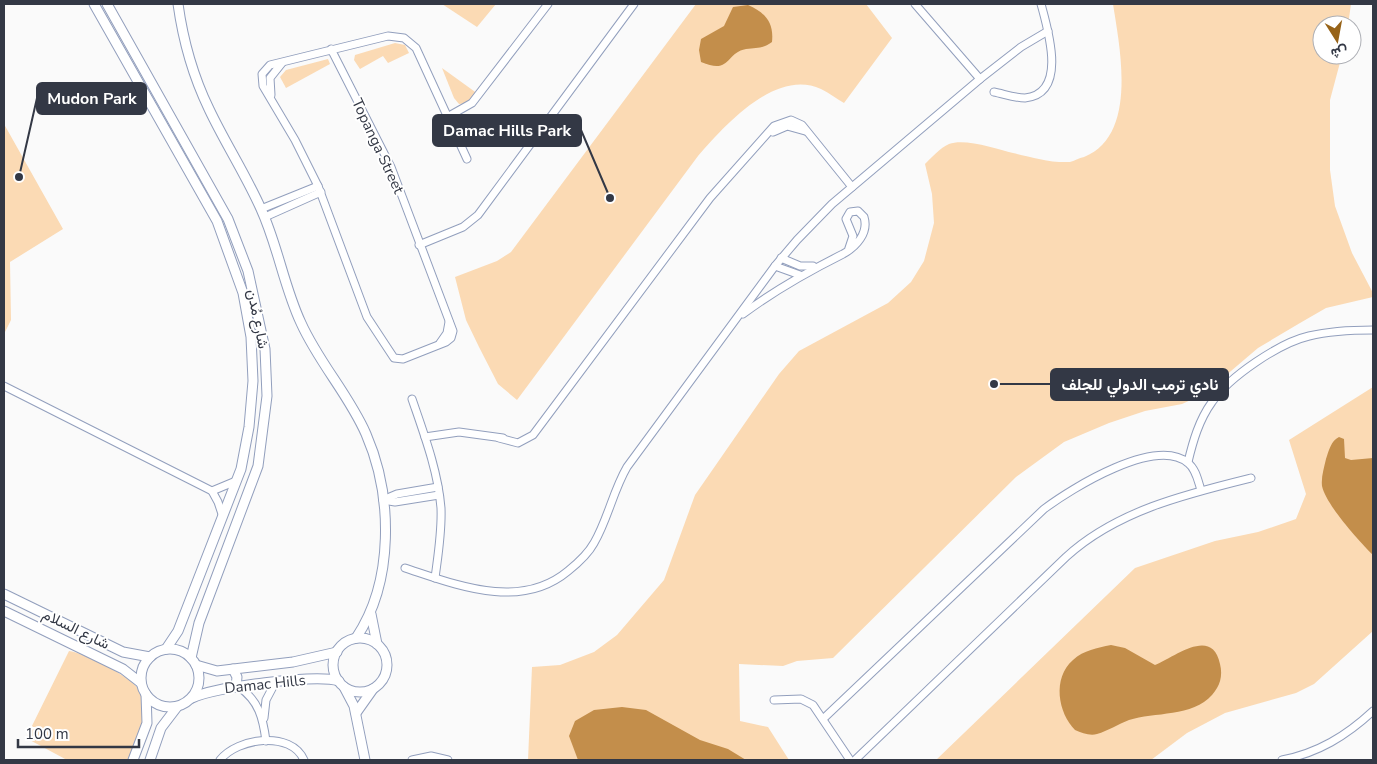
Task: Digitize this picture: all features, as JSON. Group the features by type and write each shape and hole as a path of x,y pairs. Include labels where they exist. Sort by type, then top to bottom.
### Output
{"street":[{"name":"شارع مُدن","path":"94,4 208,204 225,238 248,315 253,358 249,427 236,481 178,631 166,649"},
{"name":"شارع مُدن","path":"107,4 228,219 248,271 265,349 266,404 258,466 198,623 194,661"},
{"path":"178,4 186,46 208,108 263,213 300,321 311,344 351,406 366,434 380,477 383,500 384,556 371,614 356,638"},
{"path":"449,116 472,103 548,4"},
{"path":"419,245 463,227 478,215 634,4"},
{"path":"915,4 980,79"},
{"path":"994,92 1024,98 1034,96 1044,90 1050,82 1053,71 1048,32 1041,4"},
{"path":"405,568 479,590 501,593 522,592 544,586 580,562 593,545 612,496 628,467 781,258 826,210 852,187 980,79 1021,47 1048,32"},
{"name":"Topanga Street","path":"331,49 384,151 449,320 447,334 438,346 399,359 391,355 367,317 319,189 272,98 270,78 283,62 331,49 388,36 404,38 416,48 449,116 467,159"},
{"path":"425,437 459,432 499,438 512,442 524,442 533,435 693,220 735,169 779,123 791,120 802,125 852,187"},
{"path":"263,213 319,189"},
{"path":"737,319 772,292 800,275 848,251 857,243 864,229 864,216 858,211 850,212 846,219 853,236 848,251"},
{"path":"781,258 800,266 821,265"},
{"path":"775,266 800,275"},
{"path":"1188,462 1198,428 1212,401 1258,361 1287,344 1306,337 1326,332 1373,330"},
{"path":"4,386 212,491 222,514"},
{"path":"412,399 425,437 438,487 441,527 435,578"},
{"path":"823,719 1059,497 1087,481 1141,458 1163,456 1188,462 1193,468 1201,490"},
{"path":"855,760 1082,542 1117,521 1201,490 1251,478"},
{"path":"212,491 236,481"},
{"path":"383,500 397,494 438,487"},
{"path":"383,500 395,502 439,495"},
{"name":"شارع السلام","path":"4,594 123,652 150,657"},
{"name":"شارع السلام","path":"4,611 123,669 141,683"},
{"path":"356,713 373,688 385,676 387,667 386,659 377,644 371,614"},
{"path":"365,760 356,713 334,672 333,662 337,652 345,643 356,638 364,638 377,644"},
{"path":"150,760 161,728 178,707 192,698 196,693 199,682 194,661 176,650 166,649 150,657 142,670 141,683 150,700 163,707 178,707"},
{"name":"Damac Hills","path":"194,661 210,670 233,669 293,662 337,652"},
{"path":"233,669 237,677 238,687 255,701 263,723 266,741"},
{"name":"Damac Hills","path":"192,698 208,692 238,687 324,678 341,684"},
{"path":"263,723 266,700 275,683"},
{"path":"341,684 361,692 373,688"},
{"path":"133,760 147,723 146,694"},
{"path":"774,700 801,699 813,704 850,760"},
{"path":"1282,760 1338,740 1373,711"},
{"path":"220,760 236,748 266,741 290,744 299,752 304,760"},
{"path":"412,760 431,756 448,760"}],"shaded area":[{"path":"442,4 496,4 477,27"},
{"path":"696,4 866,4 892,38 844,103 821,89 804,85 787,86 769,93 753,103 722,130 698,156 517,400 498,384 479,347 466,320 455,277 497,261 511,252"},
{"path":"1113,4 1351,4 1349,15 1312,15 1312,65 1339,65 1330,100 1330,170 1335,206 1352,253 1373,293 1373,297 1326,308 1258,348 1204,394 1182,404 1145,411 1109,423 1064,442 1016,477 833,658 797,661 783,666 739,664 740,721 768,727 789,760 528,760 532,667 560,665 594,652 617,635 664,580 695,495 779,374 799,351 888,303 911,282 924,261 934,223 932,194 925,164 942,148 956,142 981,145 1055,162 1070,162 1084,157 1101,146 1112,130 1119,111 1121,66"},
{"path":"748,5 760,11 768,19 772,29 772,42 763,47 739,51 723,65 718,66 701,62 699,50 701,39 724,26 733,7"},
{"path":"395,43 405,45 409,53 388,63 383,56 360,69 354,60 355,55"},
{"path":"328,59 330,64 286,88 280,77 286,70"},
{"path":"442,68 478,94 469,103 459,104 454,98"},
{"path":"4,124 63,229 10,262 11,320 4,334"},
{"path":"1373,387 1373,631 1314,684 1296,693 1225,713 1187,733 1151,760 936,760 1135,568 1215,541 1258,532 1296,519 1306,494 1289,440"},
{"path":"1339,437 1344,439 1345,458 1351,460 1373,458 1373,555 1336,513 1322,486 1328,452 1332,443"},
{"path":"1111,645 1125,648 1155,665 1192,647 1209,647 1216,653 1220,664 1221,677 1219,684 1212,695 1195,707 1173,713 1129,720 1094,735 1080,732 1075,730 1069,723 1061,705 1060,686 1062,676 1066,667 1077,657 1091,650"},
{"path":"69,651 84,655 112,669 134,684 141,693 147,705 148,717 135,760 67,760 26,738"},
{"path":"622,707 646,710 700,740 728,749 746,760 578,760 569,736 575,721 594,710"}],"place":[{"name":"Mudon Park","path":"19,177"},
{"name":"Damac Hills Park","path":"610,198"},
{"name":"نادي ترمب الدولي للجلف","path":"994,384"}]}
